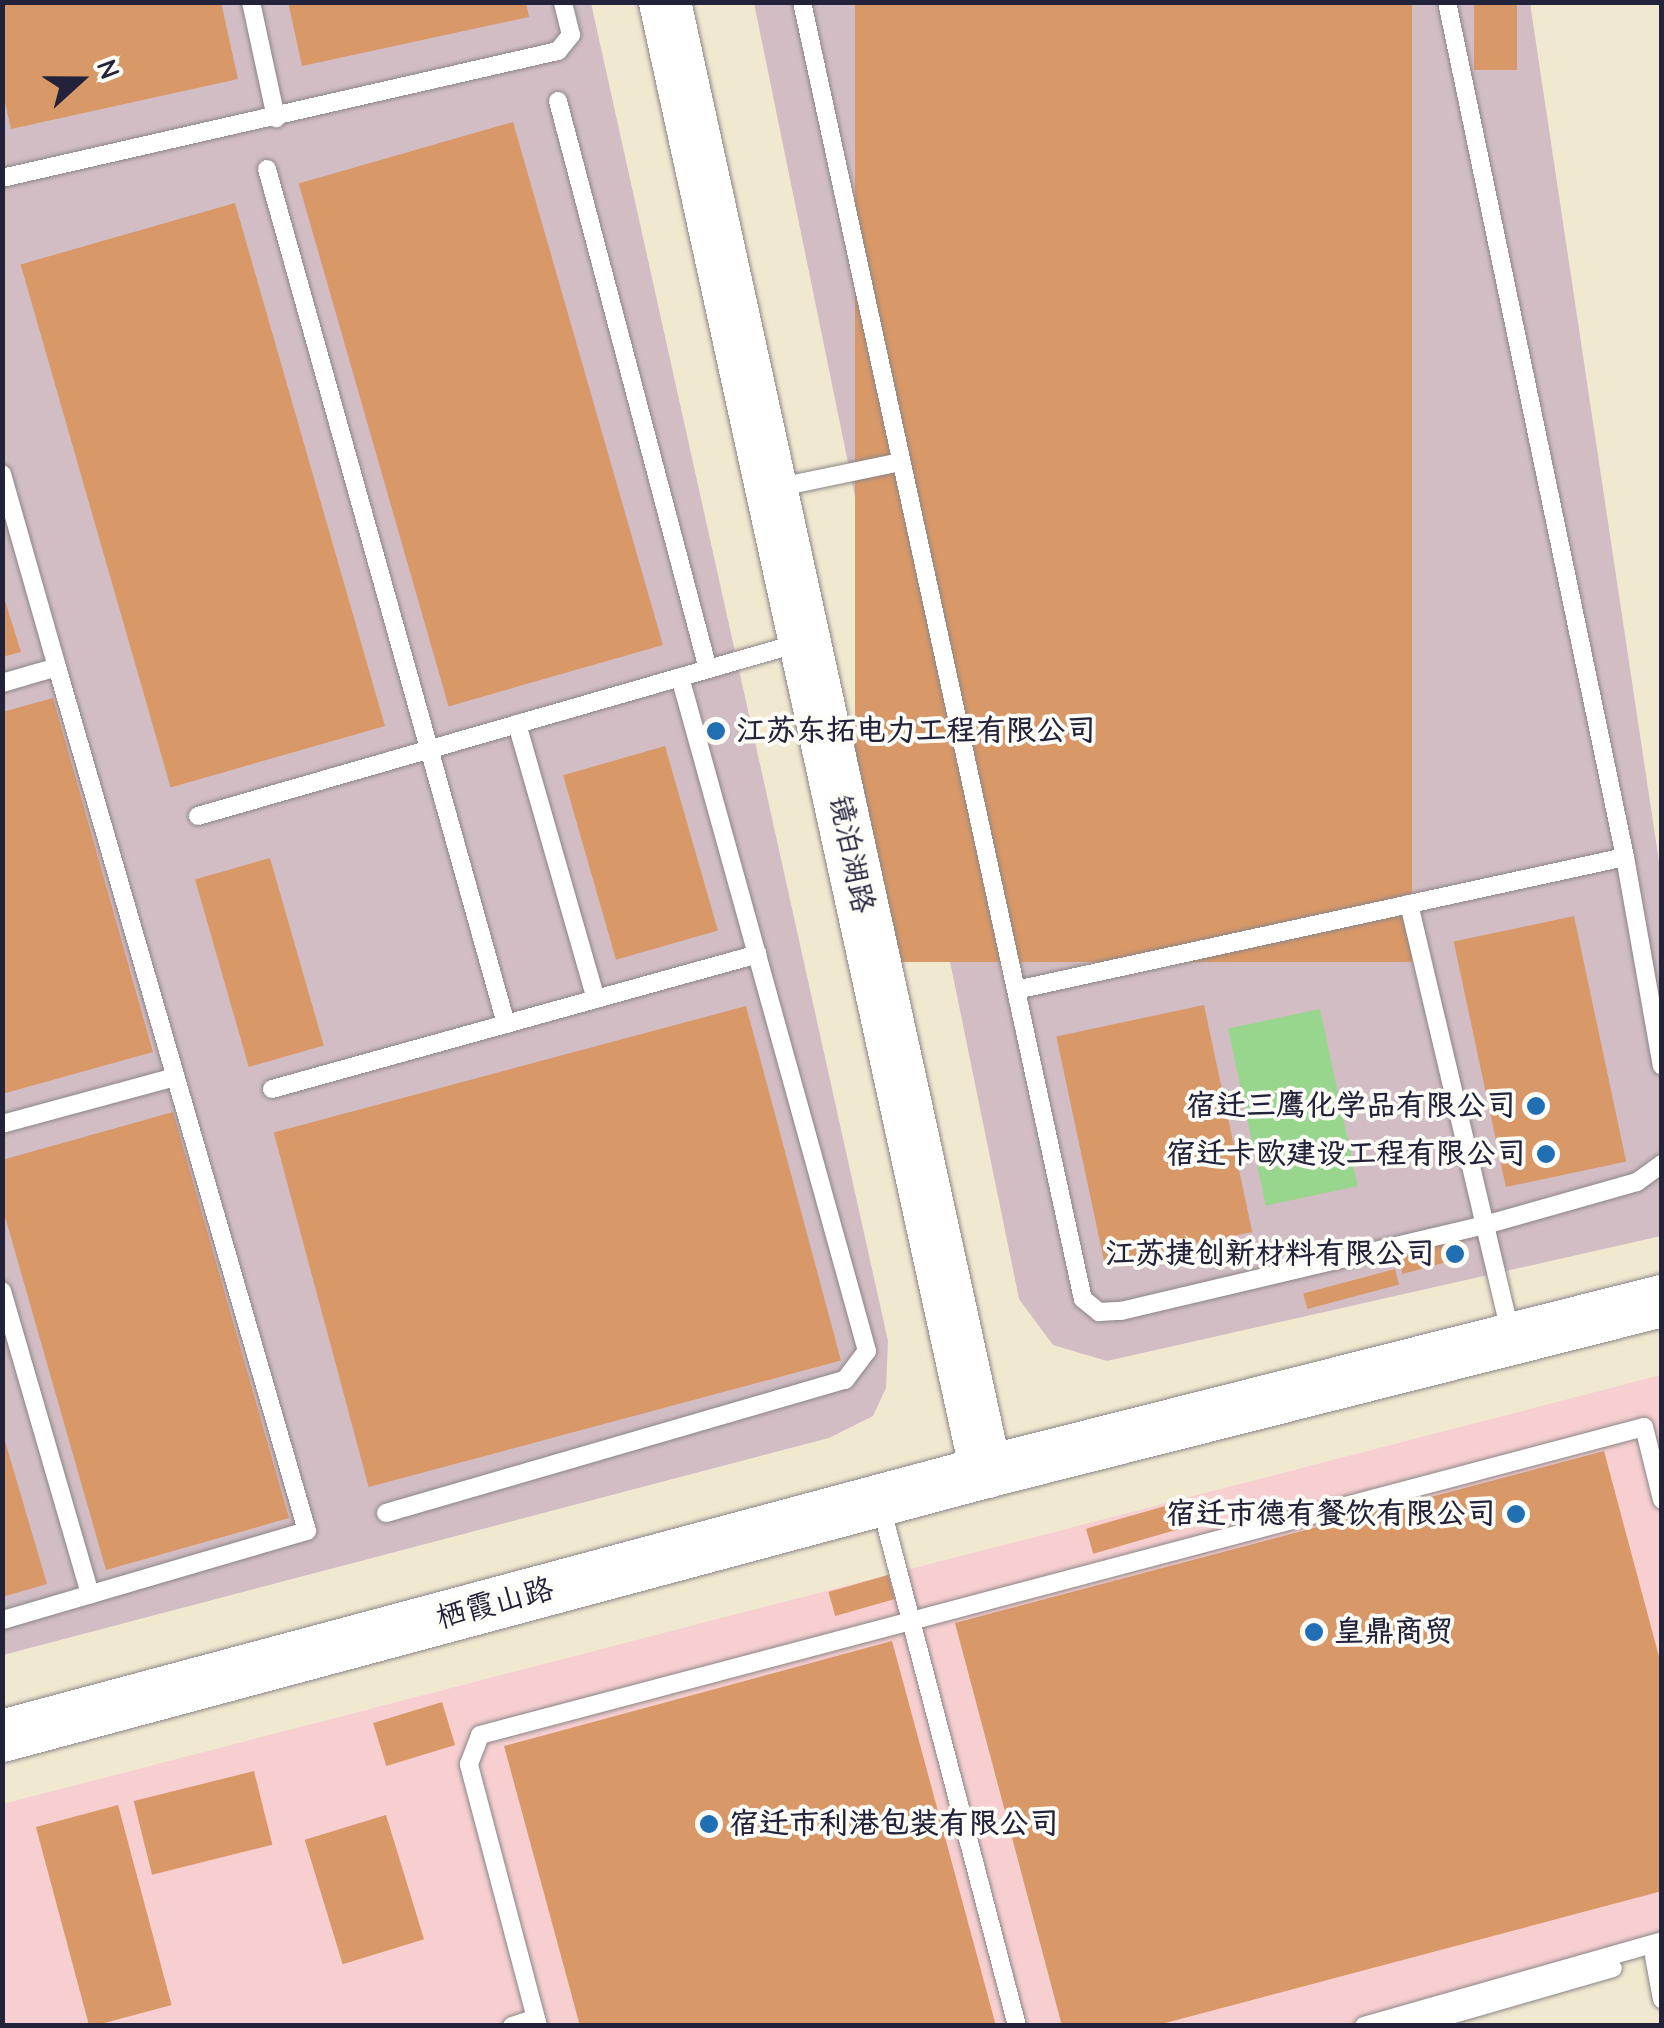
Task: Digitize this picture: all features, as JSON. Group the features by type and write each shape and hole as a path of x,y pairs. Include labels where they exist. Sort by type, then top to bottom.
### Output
{"street":[{"name":"镜泊湖路","path":"665,2 986,1472"},
{"name":"栖霞山路","path":"2,1736 986,1472 1662,1302"}],"lane":[{"path":"250,2 276,118"},
{"path":"2,178 558,52 571,35 563,2"},
{"path":"802,2 1083,1299 1098,1312 1486,1225 1637,1182 1662,1164"},
{"path":"1446,2 1625,857 1662,1066"},
{"path":"558,101 708,669"},
{"path":"267,169 506,1024"},
{"path":"771,488 902,462"},
{"path":"2,474 307,1531 2,1620"},
{"path":"198,816 804,641"},
{"path":"2,683 56,667"},
{"path":"386,1513 826,1386 859,1370 867,1351 680,677"},
{"path":"517,724 596,999"},
{"path":"1016,990 1625,857"},
{"path":"1410,904 1512,1339"},
{"path":"272,1089 758,954"},
{"path":"2,1124 175,1077"},
{"path":"2,1292 90,1594"},
{"path":"512,2026 538,2022 469,1764 480,1736 1644,1428 1662,1500"},
{"path":"879,1501 1017,2026"},
{"path":"1659,1950 1662,2000"},
{"path":"1364,2026 1659,1950"},
{"path":"1412,2026 1659,1950"}],"shaded area":[{"path":"3,3 591,3 888,1341 886,1388 873,1416 829,1438 3,1655"},
{"name":"江苏捷创新材料有限公司","path":"754,3 1530,3 1661,875 1661,1236 1107,1361 1053,1345 1019,1299"},
{"path":"1661,1375 1661,1941 1367,2025 3,2026 3,1804"}],"green space":[{"path":"1320,1009 1358,1186 1266,1206 1228,1029"}],"building":[{"path":"2,2 221,2 238,79 11,129 2,89"},
{"path":"288,2 526,2 529,17 302,66"},
{"path":"855,2 1412,2 1412,962 855,962"},
{"path":"1474,2 1517,2 1517,70 1474,70"},
{"path":"513,122 663,645 449,706 299,183"},
{"path":"235,203 385,726 171,787 21,264"},
{"path":"886,503 900,568 880,572 866,507"},
{"path":"2,591 21,652 2,657"},
{"path":"909,615 930,725 911,729 889,619"},
{"path":"53,698 153,1052 2,1094 2,712"},
{"path":"665,746 718,931 616,960 563,775"},
{"path":"270,858 324,1045 249,1067 195,879"},
{"path":"1574,916 1626,1162 1506,1187 1454,942"},
{"path":"1204,1005 1252,1232 1105,1263 1056,1036"},
{"path":"746,1006 841,1360 369,1487 274,1133"},
{"path":"173,1112 289,1518 106,1570 2,1206 2,1160"},
{"path":"1463,1237 1468,1256 1402,1274 1397,1255"},
{"path":"1395,1269 1399,1284 1307,1309 1303,1294"},
{"path":"2,1431 47,1584 2,1597"},
{"path":"1604,1451 1662,1668 1662,1891 1154,2026 1062,2026 955,1623"},
{"path":"1186,1500 1193,1525 1093,1554 1086,1529"},
{"path":"888,1575 895,1599 835,1616 828,1592"},
{"path":"892,1641 996,2026 580,2026 504,1746"},
{"path":"442,1702 455,1745 386,1766 373,1723"},
{"path":"254,1771 272,1845 152,1875 134,1801"},
{"path":"118,1805 172,2005 89,2026 36,1827"},
{"path":"386,1815 424,1939 343,1964 305,1840"}],"place":[{"name":"江苏东拓电力工程有限公司","path":"716,731"},
{"name":"宿迁三鹰化学品有限公司","path":"1536,1106"},
{"name":"宿迁卡欧建设工程有限公司","path":"1546,1154"},
{"name":"江苏捷创新材料有限公司","path":"1455,1254"},
{"name":"宿迁市德有餐饮有限公司","path":"1516,1514"},
{"name":"皇鼎商贸","path":"1314,1632"},
{"name":"宿迁市利港包装有限公司","path":"709,1824"}]}
